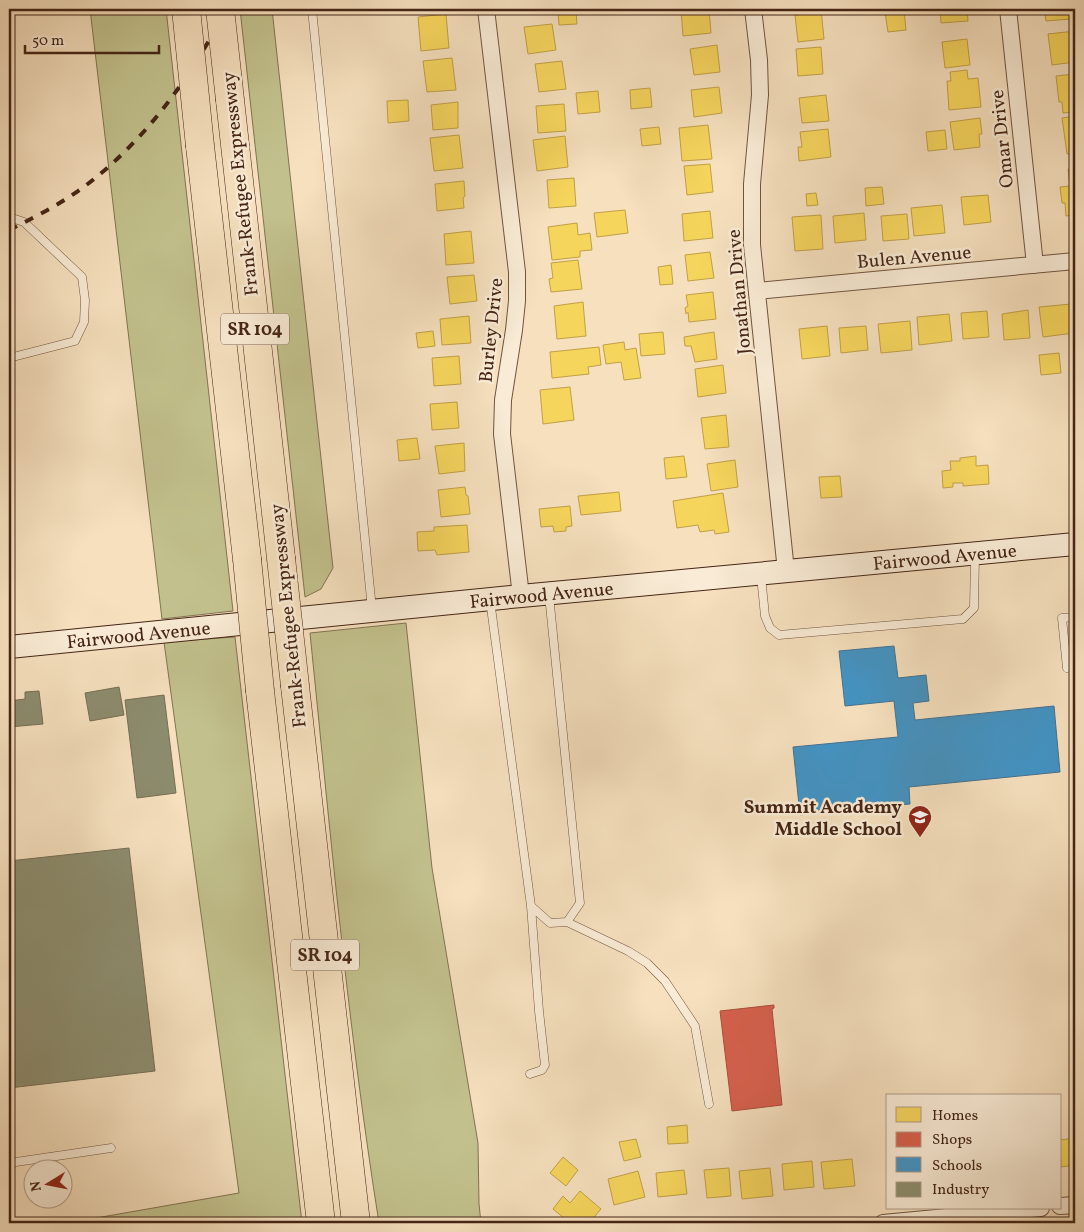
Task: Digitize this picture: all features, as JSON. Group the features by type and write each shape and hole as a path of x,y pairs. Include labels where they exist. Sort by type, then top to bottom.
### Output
{"highway":[{"name":"Frank-Refugee Expressway","path":"186,9 320,1223"},
{"name":"Frank-Refugee Expressway","path":"220,9 356,1223"}],"street":[{"name":"Burley Drive","path":"486,9 517,272 517,301 503,400 502,434 521,596"},
{"name":"Jonathan Drive","path":"753,9 759,60 760,95 752,184 752,245 786,571"},
{"name":"Omar Drive","path":"1008,9 1035,265"},
{"name":"Bulen Avenue","path":"757,290 1075,261"},
{"name":"Fairwood Avenue","path":"10,640 372,610 1075,544"},
{"path":"1062,1206 1075,1205"},
{"path":"883,1223 1021,1210"}],"lane":[{"path":"312,9 372,610"},
{"path":"9,217 24,222 82,276 85,300 84,322 75,341 9,358"},
{"path":"760,574 765,616 770,628 779,635 963,619 974,608 975,554"},
{"path":"549,593 580,903 567,922"},
{"path":"490,599 532,906 539,1011 545,1066 542,1070 530,1074"},
{"path":"1075,617 1062,618 1067,668 1075,666"},
{"path":"532,906 550,923 567,922 628,951 647,963 665,981 695,1026 709,1104"},
{"path":"9,1163 111,1148"}],"shaded area":[{"path":"90,9 166,9 233,611 162,619"},
{"path":"240,9 272,9 333,568 321,589 305,597"},
{"path":"406,623 432,868 478,1143 481,1223 379,1223 358,1076 340,929 310,633"},
{"path":"235,637 302,1223 73,1223 239,1193 164,642"}],"building: Homes":[{"path":"681,9 709,9 711,33 683,36"},
{"path":"821,9 824,39 798,42 795,15 818,13 817,10"},
{"path":"940,9 967,9 968,21 941,23"},
{"path":"1044,9 1070,9 1071,19 1046,21"},
{"path":"904,10 906,30 888,32 885,12"},
{"path":"576,11 577,24 559,25 558,12"},
{"path":"446,14 449,48 421,51 418,17"},
{"path":"552,24 556,50 528,54 524,27"},
{"path":"1075,31 1075,62 1052,65 1048,34"},
{"path":"967,39 970,65 945,68 942,42"},
{"path":"717,45 720,72 694,75 690,49"},
{"path":"821,47 823,74 798,76 796,49"},
{"path":"452,58 456,90 427,92 423,61"},
{"path":"562,61 566,89 539,92 535,64"},
{"path":"967,70 968,79 978,78 981,107 949,110 947,81 951,81 950,72"},
{"path":"1075,74 1075,112 1063,113 1062,102 1059,102 1056,76"},
{"path":"719,87 722,113 694,117 691,90"},
{"path":"650,88 652,107 631,109 630,90"},
{"path":"598,91 600,112 578,114 576,93"},
{"path":"826,95 829,121 802,123 799,98"},
{"path":"408,100 409,121 388,123 387,101"},
{"path":"458,102 458,128 433,130 431,105"},
{"path":"564,104 566,131 538,133 536,106"},
{"path":"1075,116 1075,153 1067,154 1062,118"},
{"path":"980,118 982,134 979,134 980,147 954,150 950,122"},
{"path":"708,125 712,159 682,161 679,128"},
{"path":"659,127 661,144 642,146 640,129"},
{"path":"828,129 831,157 799,161 798,147 802,147 800,132"},
{"path":"945,130 947,149 928,151 926,132"},
{"path":"459,135 463,168 434,171 430,138"},
{"path":"565,136 568,167 537,171 533,140"},
{"path":"710,164 713,192 687,195 684,166"},
{"path":"1075,168 1075,215 1066,216 1065,203 1062,203 1060,187 1070,186 1068,169"},
{"path":"574,178 576,206 549,208 547,180"},
{"path":"464,181 464,208 437,211 435,184"},
{"path":"882,187 884,204 866,206 865,188"},
{"path":"816,193 818,205 807,206 806,194"},
{"path":"988,195 991,222 964,225 961,197"},
{"path":"942,205 945,233 914,236 911,208"},
{"path":"625,210 628,233 597,237 594,213"},
{"path":"710,211 713,238 684,241 682,214"},
{"path":"864,213 866,240 835,243 833,216"},
{"path":"907,214 909,239 883,241 881,216"},
{"path":"821,215 823,249 795,251 792,217"},
{"path":"577,223 578,235 590,233 592,250 580,251 580,257 552,260 548,227"},
{"path":"471,231 474,263 446,265 444,234"},
{"path":"710,252 714,278 688,281 685,255"},
{"path":"578,260 582,289 551,292 549,279 553,278 551,263"},
{"path":"671,265 673,284 660,285 658,267"},
{"path":"474,275 477,301 450,304 447,277"},
{"path":"713,292 716,319 689,322 688,312 686,314 685,308 688,306 686,295"},
{"path":"583,302 586,336 557,339 554,306"},
{"path":"1071,304 1074,333 1043,337 1039,307"},
{"path":"1028,310 1030,338 1004,340 1002,314"},
{"path":"987,311 989,337 963,339 961,313"},
{"path":"949,314 952,341 919,345 917,317"},
{"path":"469,316 471,343 442,345 440,319"},
{"path":"910,321 912,350 881,353 878,324"},
{"path":"827,326 830,356 802,359 799,329"},
{"path":"866,326 868,350 841,353 839,328"},
{"path":"433,331 435,346 418,348 416,333"},
{"path":"663,332 665,354 641,356 639,334"},
{"path":"714,332 717,359 695,362 691,346 685,346 684,337"},
{"path":"624,342 625,350 636,348 641,378 624,380 621,362 606,364 603,345"},
{"path":"599,347 601,365 588,367 589,374 552,378 550,352"},
{"path":"1059,353 1061,373 1041,375 1039,355"},
{"path":"459,356 461,384 434,386 432,358"},
{"path":"723,365 726,393 698,397 695,369"},
{"path":"570,387 574,420 543,424 540,390"},
{"path":"457,402 459,428 432,430 430,404"},
{"path":"726,415 729,447 705,449 701,418"},
{"path":"417,438 420,459 399,461 397,440"},
{"path":"464,443 465,471 439,474 435,446"},
{"path":"684,456 687,477 666,479 664,458"},
{"path":"976,456 976,466 988,465 989,484 963,486 963,483 953,483 953,487 943,488 942,471 951,470 950,461 960,461 960,458"},
{"path":"735,460 738,487 711,491 707,464"},
{"path":"840,476 842,497 821,498 819,477"},
{"path":"465,487 470,514 441,517 438,490"},
{"path":"619,492 621,511 581,515 578,496"},
{"path":"723,493 729,532 715,534 714,530 700,532 698,525 677,528 673,501"},
{"path":"570,506 572,526 566,527 566,531 554,532 553,526 541,527 539,509"},
{"path":"467,525 469,552 437,555 435,550 418,551 417,532 434,531 434,527"},
{"path":"687,1125 688,1143 668,1144 667,1127"},
{"path":"1075,1138 1075,1165 1062,1167 1062,1140"},
{"path":"636,1139 641,1157 624,1161 619,1142"},
{"path":"563,1157 578,1170 566,1186 550,1173"},
{"path":"852,1159 855,1186 824,1189 821,1162"},
{"path":"812,1161 814,1187 784,1190 782,1164"},
{"path":"729,1168 731,1196 707,1198 704,1170"},
{"path":"770,1168 773,1196 742,1199 739,1171"},
{"path":"684,1170 687,1194 658,1197 656,1173"},
{"path":"638,1171 645,1197 614,1205 608,1179"},
{"path":"580,1191 601,1209 589,1223 570,1223 553,1209 563,1196 570,1203"}],"building: Shops":[{"path":"774,1005 772,1009 782,1105 732,1111 720,1011"}],"building: Schools":[{"path":"894,646 898,678 926,675 929,701 913,703 915,720 1054,706 1060,772 909,787 910,804 800,815 793,747 898,737 894,701 845,706 839,651"}],"building: Industry":[{"path":"119,687 124,715 90,721 85,693"},
{"path":"39,691 43,724 9,727 9,701 25,699 25,692"},
{"path":"164,695 176,793 137,798 125,700"},
{"path":"129,848 155,1071 9,1088 9,861"}],"railway":[{"path":"9,230 76,193 128,148 166,105 183,82 226,9"}],"place":[{"name":"Summit Academy Middle School","path":"920,838"}]}
